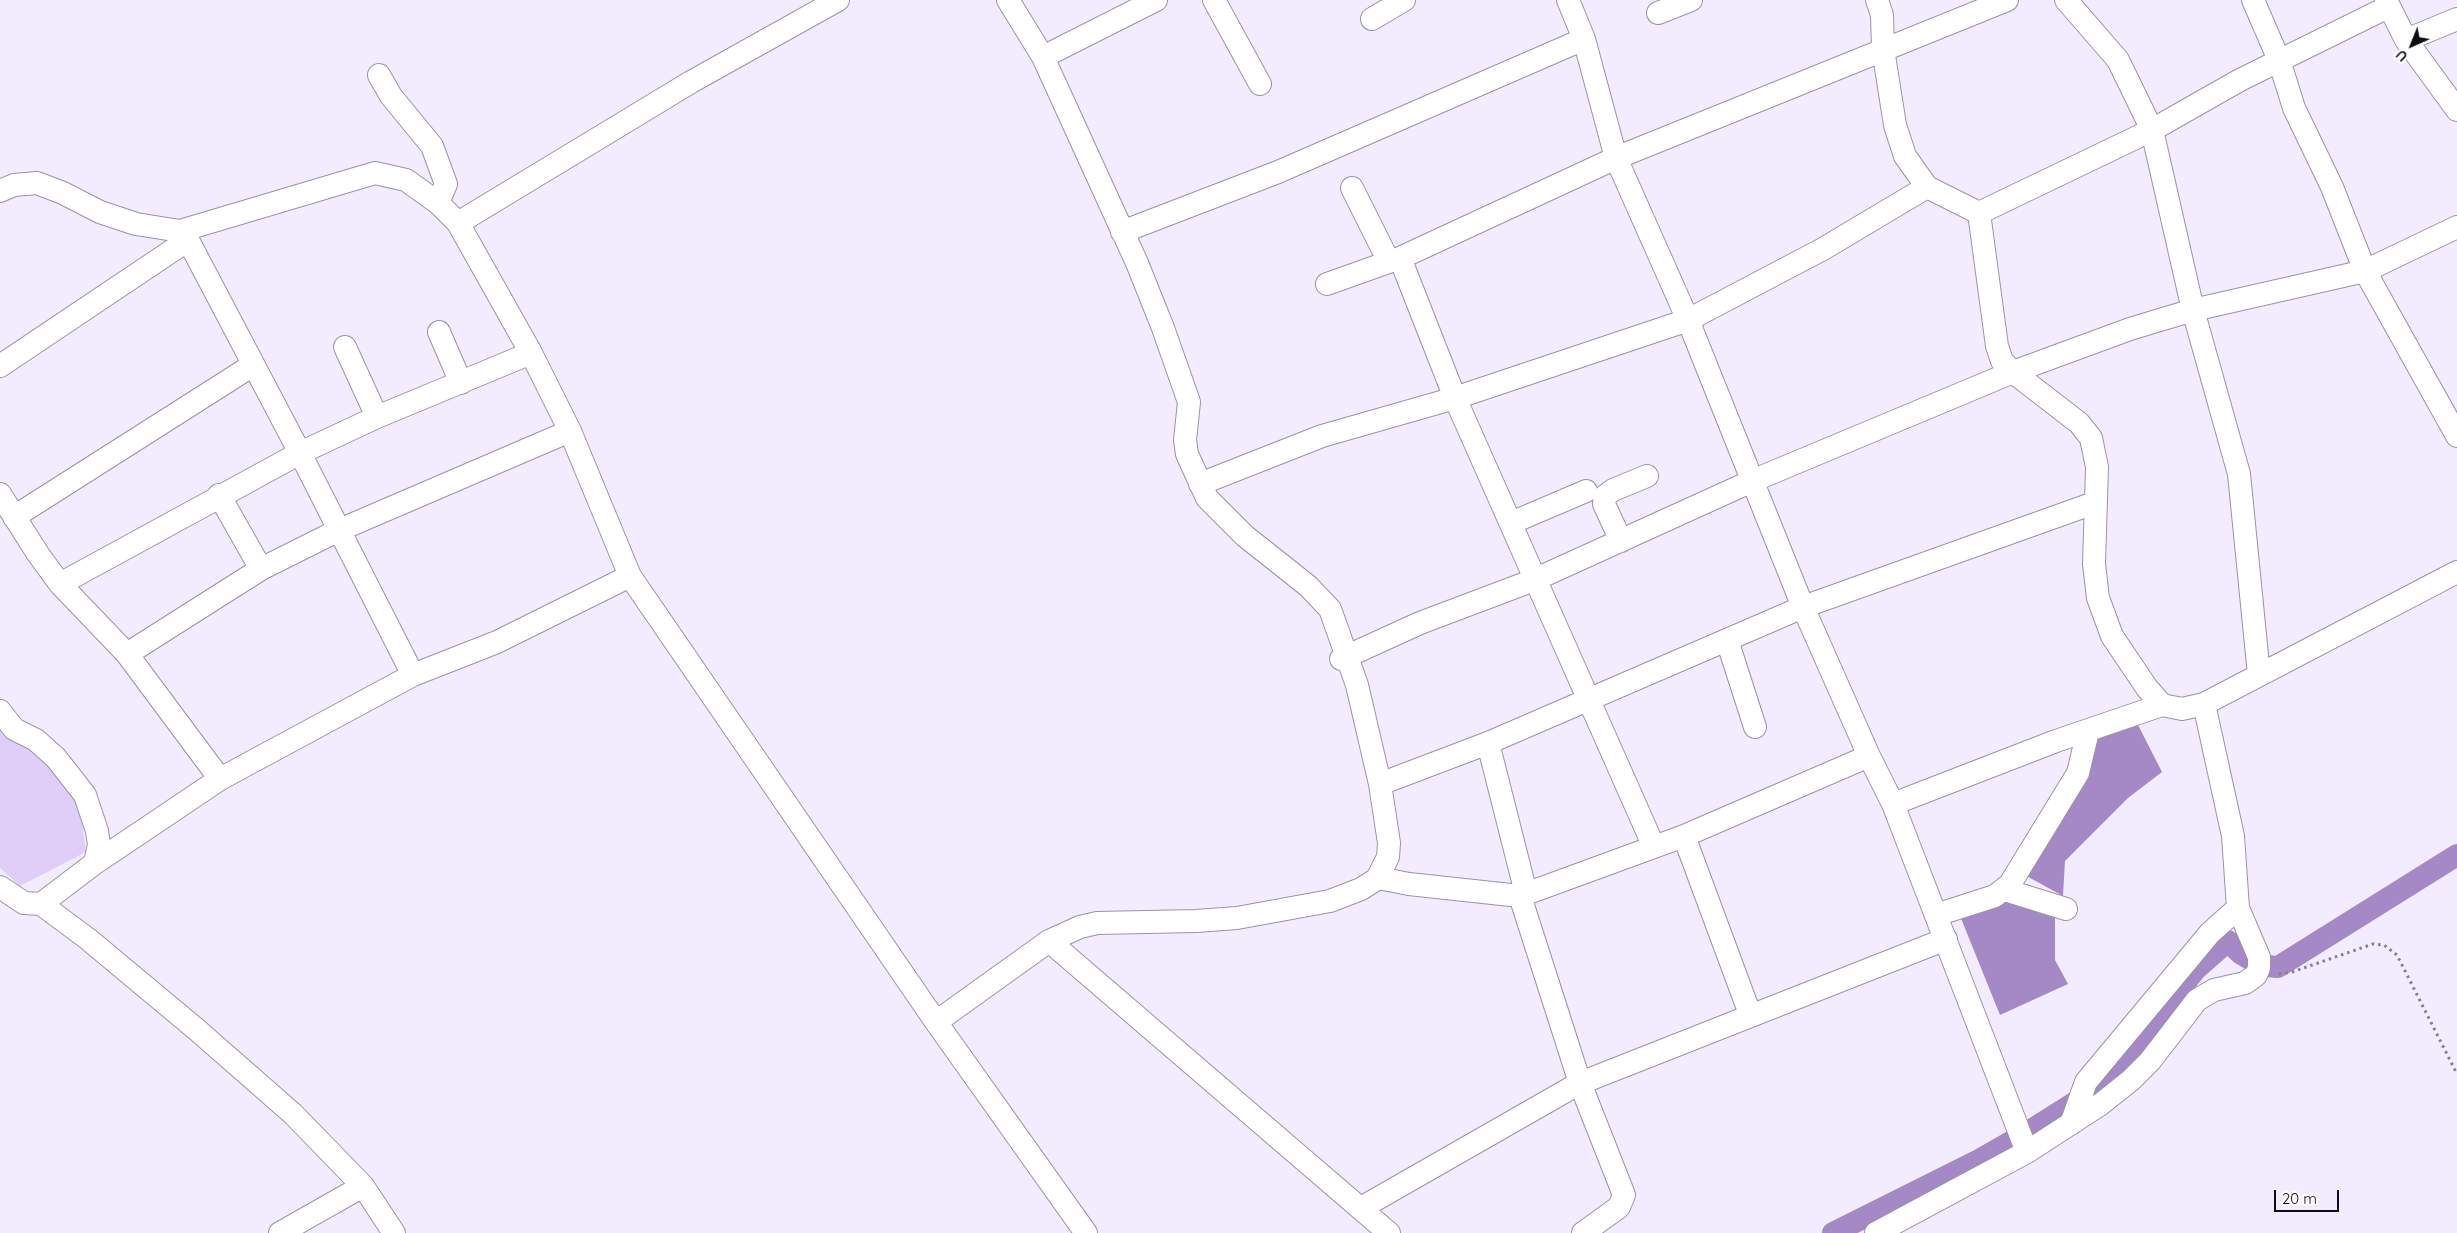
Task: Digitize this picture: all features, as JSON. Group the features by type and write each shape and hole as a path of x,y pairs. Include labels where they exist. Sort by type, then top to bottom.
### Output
{"street":[{"path":"458,223 691,82 838,0"},
{"path":"936,1022 1049,941 1080,928 1097,923 1196,921 1238,918 1322,903 1361,889 1378,878 1388,856 1389,843 1380,784 1357,685 1344,658 1330,610 1323,600 1308,586 1245,536 1207,498 1187,454 1185,440 1189,402 1163,328 1043,57 1008,0"},
{"path":"1043,57 1156,0"},
{"path":"1214,0 1260,84"},
{"path":"1372,20 1404,0"},
{"path":"1568,0 1584,39 1616,158 1688,320 1803,607 1869,756 1893,804 2027,1152"},
{"path":"1658,13 1692,0"},
{"path":"1877,0 1882,15 1883,49 1895,125 1905,156 1927,187 1979,213"},
{"path":"1327,284 1394,259 1616,158 2007,0"},
{"path":"2066,0 2118,60 2152,130 2193,310 2239,474 2259,675"},
{"path":"2253,0 2279,60 2294,108 2332,188 2365,271 2449,403 2457,436"},
{"path":"1979,213 2152,130 2387,3 2406,40 2457,110"},
{"path":"2406,40 2457,19"},
{"path":"1122,232 1278,172 1584,39"},
{"path":"379,74 391,96 432,146 446,184 438,203"},
{"path":"0,366 184,236 376,173 406,180 438,203 458,223 531,353 570,431 630,576 936,1022 1086,1233"},
{"path":"0,191 14,185 37,183 63,193 100,212 136,224 184,236 300,453 337,530 413,676"},
{"path":"1200,484 1322,436 1455,398 1688,320 1823,249 1927,187"},
{"path":"1352,188 1394,259 1511,523 1534,580 1590,699 1654,847"},
{"path":"1979,213 1997,346 2002,361 2013,372 2079,423 2091,438 2097,467 2094,503 2094,564 2098,598 2112,636 2147,688 2162,705"},
{"path":"1344,658 1420,623 1534,580 1752,481 2013,372 2130,329 2193,310 2365,271 2457,227"},
{"path":"438,332 462,383"},
{"path":"345,347 377,417"},
{"path":"60,584 219,495 300,453 377,417 531,353"},
{"path":"14,517 253,365"},
{"path":"127,654 262,569 337,530 570,431"},
{"path":"1620,541 1604,504 1605,496 1613,490 1647,476"},
{"path":"1511,523 1586,491"},
{"path":"0,494 60,584 127,654 220,779"},
{"path":"219,495 262,569"},
{"path":"1380,784 1488,743 1803,607 2094,503"},
{"path":"1893,804 2056,740 2162,705 2182,709 2204,704 2457,572"},
{"path":"42,904 95,863 220,779 413,676 497,642 630,576"},
{"path":"1727,640 1754,727"},
{"path":"1876,1233 2027,1152 2101,1104 2150,1062 2198,1000 2214,990 2245,983 2256,975 2259,968 2259,957 2238,908 2233,836 2204,704"},
{"path":"0,712 7,735 36,740 56,758 85,795 98,832 99,845 95,863"},
{"path":"1936,915 1995,896 2004,890 2078,773 2088,731"},
{"path":"1488,743 1523,895 1580,1083 1624,1196 1620,1207 1583,1233"},
{"path":"1378,878 1409,884 1523,895 1684,836 1869,756"},
{"path":"1684,836 1750,1014"},
{"path":"0,887 24,903 42,904 88,939 293,1114 363,1186 394,1233"},
{"path":"2004,890 2066,909"},
{"path":"2071,1124 2086,1082 2210,933 2238,908"},
{"path":"1361,1208 1580,1083 1648,1058 1750,1014 1946,939"},
{"path":"1049,941 1388,1233"},
{"path":"280,1233 363,1186"}],"path":[{"path":"2256,975 2292,972 2373,944 2384,945 2397,955 2457,1074"}],"shaded area":[{"path":"14,719 77,782 86,852 20,886 0,868 0,730"},
{"path":"2137,723 2162,772 2128,798 2065,861 2063,896 2021,873 2088,739"},
{"path":"1998,899 2055,912 2055,960 2068,984 2000,1015 1958,911"}],"waterway":[{"path":"1833,1233 1979,1160 2096,1089 2137,1049 2156,1019 2196,969 2228,941 2240,953 2255,962 2265,966 2278,967 2457,855"}]}
